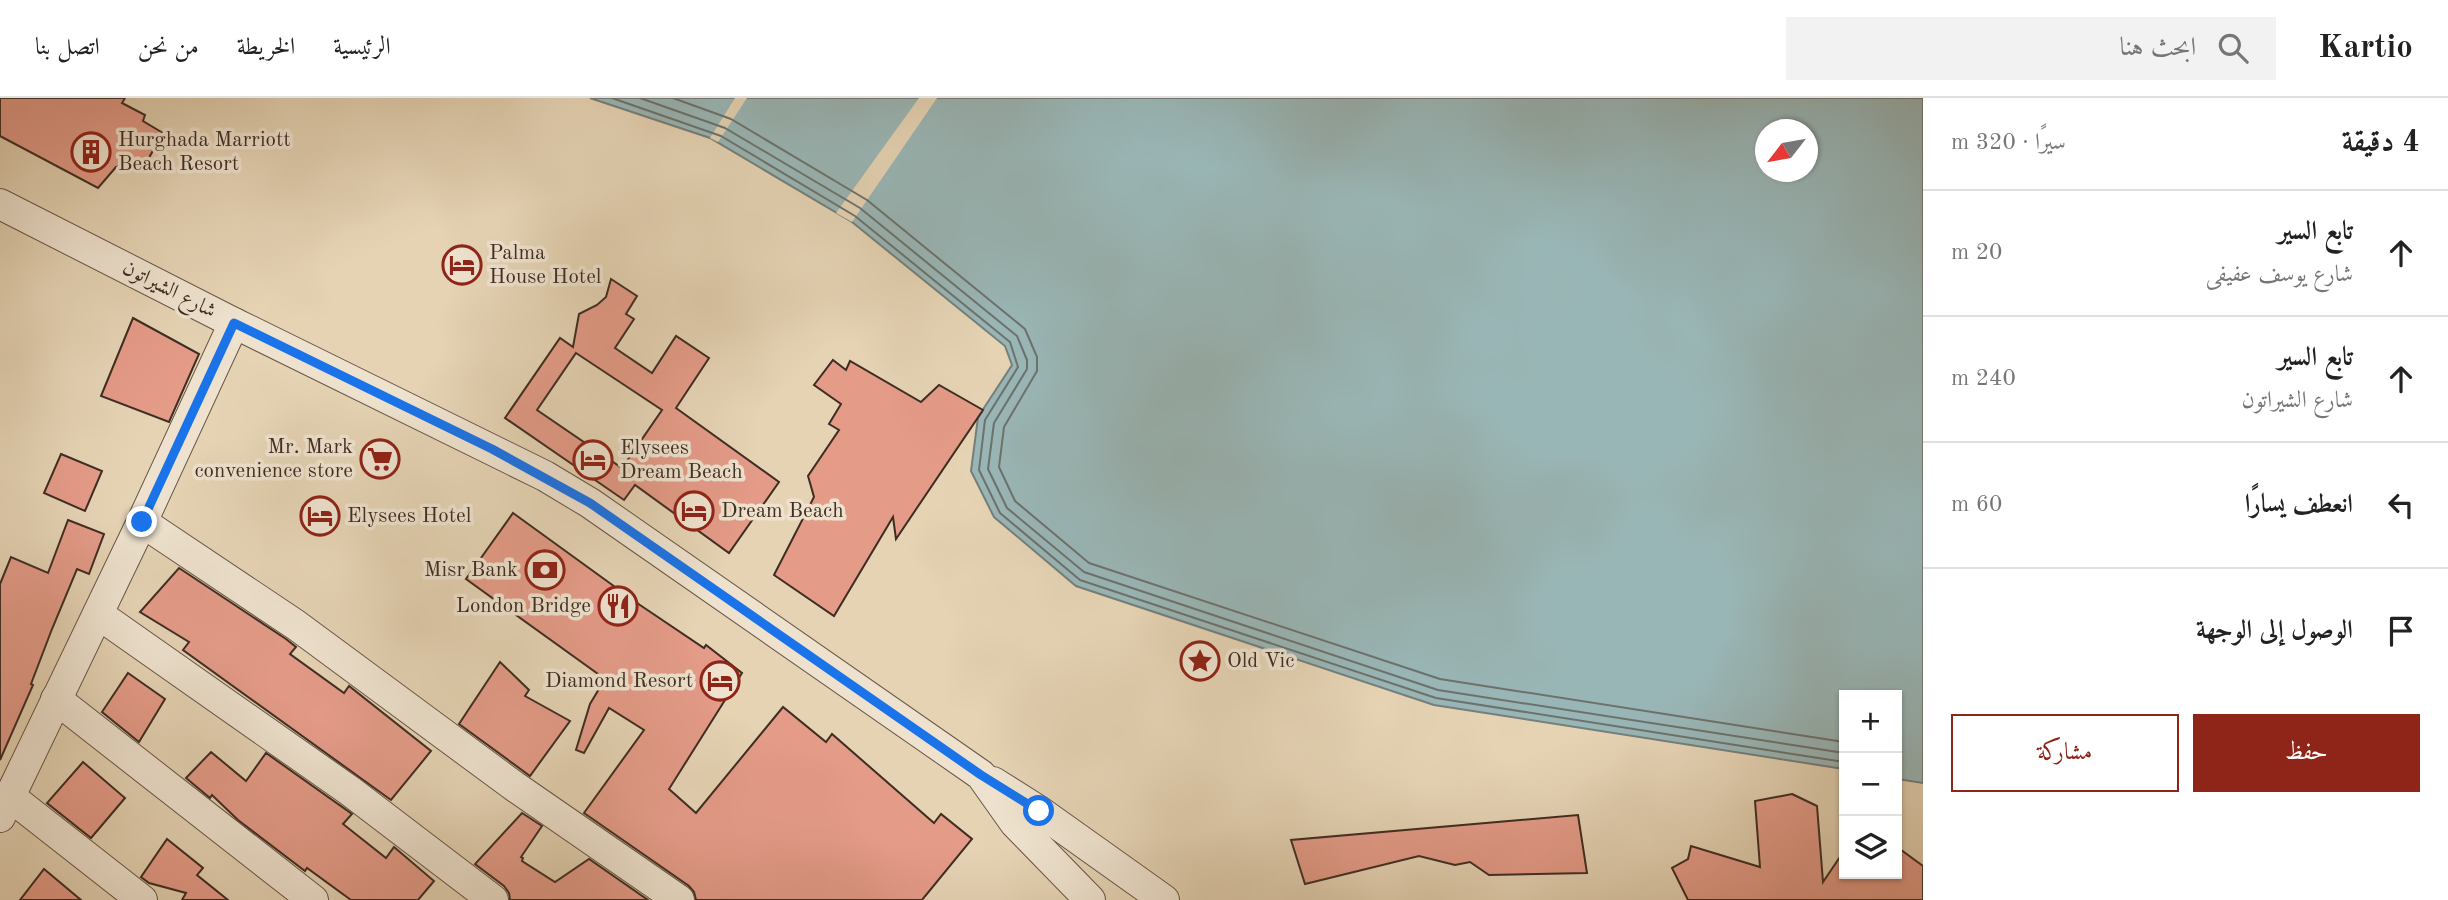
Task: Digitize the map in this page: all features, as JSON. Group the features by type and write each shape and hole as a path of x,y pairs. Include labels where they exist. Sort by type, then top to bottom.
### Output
{"street":[{"name":"شارع الشيراتون","path":"0,204 234,323 492,449 590,503 981,775 1014,823 1090,900"},
{"path":"142,900 4,806 142,522 234,323"},
{"path":"142,522 296,625 514,786 679,900"},
{"path":"98,614 350,790 493,900"},
{"path":"56,699 313,900"},
{"path":"981,775 1039,811 1164,900"}],"water":[{"path":"590,98 1923,98 1923,783 1902,780 1902,690 1839,690 1839,768 1434,705 1076,586 994,517 971,471 978,417 1012,365 1005,346 852,222 710,138"}],"pier":[{"path":"735,98 747,98 718,142 710,138"},
{"path":"919,98 937,98 852,222 836,213"}],"building":[{"name":"Hurghada Marriott Beach Resort","path":"0,98 125,98 122,103 145,115 143,121 163,133 146,163 116,167 98,188 0,136"},
{"path":"611,279 637,296 626,314 634,319 615,348 652,373 676,336 709,358 676,408 779,482 729,553 635,485 624,500 505,418 560,338 573,347 579,314 606,297","holes":["576,353 662,410 622,468 537,410"]},
{"path":"133,318 199,354 169,422 101,396"},
{"path":"833,360 846,370 850,361 921,402 939,385 983,410 896,539 893,517 834,616 774,575 814,497 808,476 839,430 829,424 841,404 814,385"},
{"path":"61,454 102,471 85,511 44,493"},
{"path":"513,513 640,605 704,648 706,645 742,673 669,789 696,813 783,707 826,742 832,734 934,823 941,814 972,839 922,900 696,900 689,886 584,813 644,730 609,708 584,753 576,750 590,704 605,679 466,579"},
{"path":"68,520 104,534 89,574 77,569 31,684 33,685 0,760 0,584 11,557 48,573"},
{"path":"179,568 286,639 296,647 290,654 344,693 349,686 431,751 391,800 183,650 189,642 140,612"},
{"path":"500,662 529,690 525,696 570,721 530,776 459,724"},
{"path":"128,673 165,699 139,742 102,712"},
{"path":"211,752 246,781 266,753 352,814 343,824 386,858 394,847 434,881 418,900 351,900 307,868 305,871 238,820 212,795 210,798 186,778"},
{"path":"83,762 125,798 91,838 47,803"},
{"path":"1792,794 1817,806 1823,882 1839,858 1839,879 1902,879 1902,851 1923,866 1923,900 1688,900 1672,868 1688,859 1691,846 1760,867 1755,801"},
{"path":"522,813 542,826 521,857 522,861 555,882 589,859 648,900 510,900 504,886 475,864"},
{"path":"1578,815 1587,873 1489,875 1470,862 1455,865 1419,856 1305,884 1291,840"},
{"path":"167,839 203,868 197,875 228,900 182,900 186,893 149,883 141,877"},
{"path":"44,869 81,900 20,900"}],"place":[{"name":"Hurghada Marriott Beach Resort","path":"91,152"},
{"name":"Palma House Hotel","path":"462,265"},
{"name":"Mr. Mark convenience store","path":"380,459"},
{"name":"Elysees Dream Beach","path":"593,460"},
{"name":"Dream Beach","path":"694,511"},
{"name":"Elysees Hotel","path":"320,516"},
{"name":"Misr Bank","path":"545,570"},
{"name":"London Bridge","path":"618,606"},
{"name":"Old Vic","path":"1200,661"},
{"name":"Diamond Resort","path":"720,681"}],"route":[{"path":"142,522 234,323 492,449 590,503 981,775 1039,811"}]}
